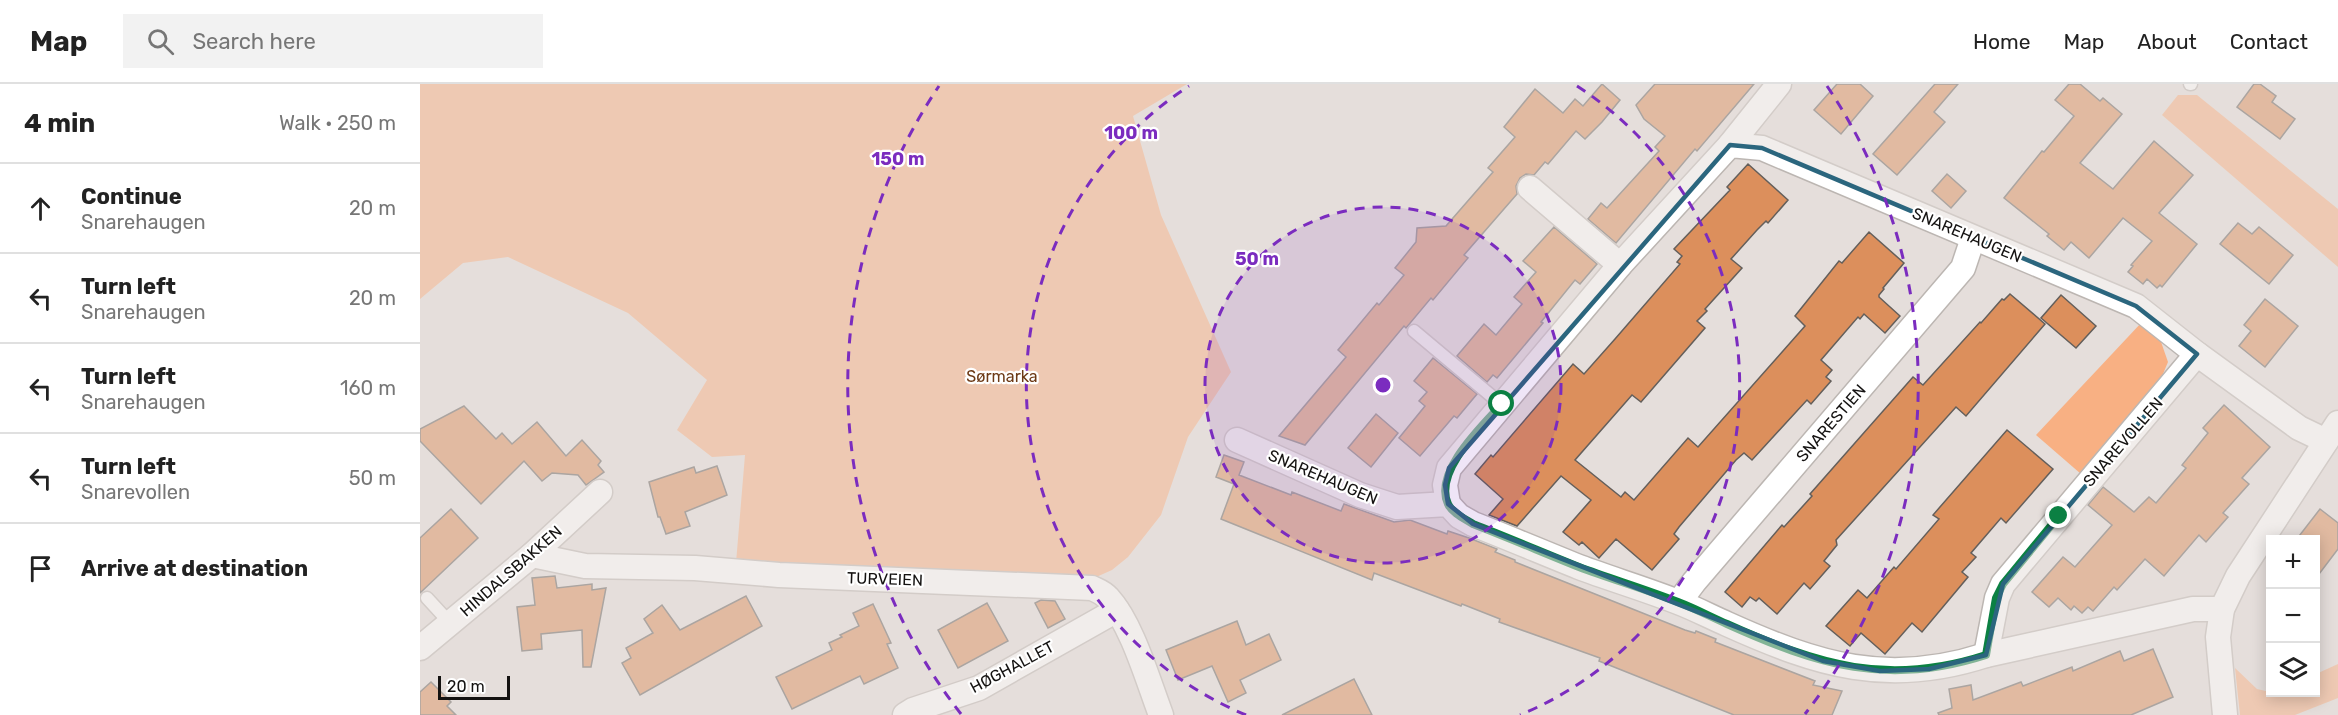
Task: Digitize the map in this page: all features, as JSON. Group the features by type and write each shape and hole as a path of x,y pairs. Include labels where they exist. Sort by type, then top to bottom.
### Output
{"street":[{"path":"1779,84 1730,145 1620,265 1449,468 1445,485 1448,504 1460,516 1473,524 1580,567 1679,602 1777,645 1823,661 1880,671 1929,669 1959,664 1986,655 2193,609 2222,609"},
{"name":"SNAREHAUGEN","path":"1730,145 1762,148 2136,306 2197,354 2299,428 2332,432"},
{"path":"1530,188 1620,265"},
{"name":"SNARESTIEN","path":"1679,602 1963,268 1973,238"},
{"name":"SNAREVOLLEN","path":"1986,655 1995,605 2003,584 2197,354"},
{"path":"2225,715 2218,637 2222,609 2238,576 2332,432"},
{"name":"SNAREHAUGEN","path":"1236,440 1360,495 1397,507 1448,504"},
{"name":"HINDALSBAKKEN","path":"420,648 532,555 600,492"},
{"name":"TURVEIEN","path":"532,555 585,566 695,568 779,575 1075,587 1101,591 1117,610 1130,635 1161,715"},
{"name":"HØGHALLET","path":"905,715 913,710 979,688 1117,610"}],"lane":[{"path":"1414,331 1502,404"},
{"path":"427,598 450,622"}],"highlighted area":[{"path":"1730,145 1762,148 2136,306 2197,354 2003,584 1986,655 1929,669 1880,671 1823,661 1473,524 1448,504 1445,485 1449,468"}],"green space":[{"name":"Sørmarka","path":"420,84 1187,84 1133,116 1161,215 1231,372 1188,437 1161,515 1128,557 1112,570 1094,578 736,563 745,455 712,457 677,430 707,380 628,313 508,257 463,263 420,299"},
{"path":"2178,95 2197,95 2338,209 2338,267 2162,115"},
{"path":"2142,322 2160,339 2168,362 2160,381 2081,474 2036,435"},
{"path":"2338,664 2338,698 2295,715 2240,715 2235,668 2257,689 2266,691 2266,697 2320,697 2320,672"}],"building":[{"path":"1602,84 1620,100 1602,122 1585,139 1576,131 1548,164 1545,162 1534,175 1526,174 1520,178 1516,186 1517,194 1464,255 1468,258 1433,300 1431,298 1406,328 1404,326 1305,445 1279,436 1346,357 1338,350 1404,275 1395,268 1416,242 1417,228 1446,226 1493,172 1488,168 1515,137 1504,127 1535,89 1563,113 1575,99 1583,106"},
{"path":"1655,84 1754,84 1697,151 1695,149 1616,243 1588,219 1601,203 1607,208 1659,151 1655,147 1665,136 1644,119 1636,105"},
{"path":"1837,84 1860,84 1873,96 1841,134 1814,110"},
{"path":"1935,84 1958,84 1934,112 1945,122 1897,175 1873,154"},
{"path":"2069,84 2080,84 2100,101 2103,98 2122,114 2080,163 2113,189 2154,141 2193,175 2159,213 2197,244 2162,287 2160,285 2157,288 2147,279 2143,284 2128,272 2133,266 2131,265 2152,241 2123,218 2089,258 2071,242 2064,250 2047,236 2049,234 2004,198 2074,116 2055,100"},
{"path":"2254,84 2260,84 2276,96 2272,102 2295,119 2280,139 2237,107"},
{"path":"1748,164 1788,200 1731,259 1742,268 1697,321 1705,328 1641,402 1632,395 1575,460 1621,497 1625,492 1634,500 1688,438 1698,447 1805,326 1795,316 1839,261 1842,263 1869,232 1904,263 1879,295 1900,316 1885,333 1864,314 1860,319 1858,317 1821,360 1832,370 1826,377 1831,381 1811,404 1807,400 1752,460 1744,453 1736,460 1679,527 1674,534 1679,539 1652,570 1616,539 1599,558 1582,542 1579,545 1563,532 1591,500 1561,476 1517,526 1489,515 1503,499 1475,474 1491,455 1493,457 1573,364 1584,374 1615,339 1680,264 1677,262 1682,256 1674,249 1730,190 1727,187"},
{"path":"1947,174 1966,191 1951,208 1932,191"},
{"path":"2238,223 2252,234 2259,227 2293,255 2269,284 2220,244"},
{"path":"1554,227 1597,264 1580,284 1575,280 1497,378 1493,375 1487,382 1457,356 1484,324 1496,335 1522,304 1514,297 1536,272 1523,261"},
{"path":"2010,294 2045,324 1966,416 1956,407 1836,540 1837,545 1824,561 1830,566 1810,589 1804,583 1777,614 1759,598 1756,601 1750,597 1742,607 1725,592 1782,525 1784,527 1812,496 1810,494 1913,377 1923,385 1980,322 2002,299 2004,300"},
{"path":"2061,295 2096,326 2076,348 2041,318"},
{"path":"2265,299 2298,326 2265,367 2239,346 2251,331 2244,325"},
{"path":"1433,358 1477,394 1457,418 1454,416 1420,456 1399,438 1425,406 1419,401 1427,392 1414,381"},
{"path":"2224,405 2270,447 2242,478 2249,484 2223,513 2228,517 2206,542 2199,535 2164,576 2145,559 2117,590 2114,587 2093,611 2088,607 2082,613 2074,606 2071,610 2058,598 2049,607 2032,592 2063,557 2075,567 2112,525 2088,505 2103,487 2134,512 2149,497 2156,503 2186,468 2182,465 2208,433 2203,428"},
{"path":"464,406 496,439 502,433 512,444 537,422 566,456 582,440 601,461 598,465 604,472 586,485 578,475 552,473 542,481 524,461 481,504 420,441 420,429"},
{"path":"1376,414 1398,433 1371,467 1348,448"},
{"path":"2007,430 2053,469 2006,523 2001,518 1971,553 1976,557 1962,572 1968,577 1922,632 1912,623 1885,654 1861,633 1850,646 1826,626 1858,590 1867,598 1894,567 1896,569 1939,519 1933,515"},
{"path":"1224,455 1244,462 1239,475 1291,495 1292,492 1341,511 1344,504 1394,522 1410,520 1447,534 1448,531 1469,538 1497,549 1495,552 1515,562 1685,630 1695,633 1696,631 1716,639 1715,642 1815,681 1813,685 1842,691 1832,715 1734,715 1599,661 1600,658 1499,622 1500,619 1462,604 1461,606 1374,573 1372,580 1221,519 1234,484 1216,477"},
{"path":"717,466 727,495 685,512 690,526 666,534 660,517 658,517 649,482 694,467 696,473"},
{"path":"451,509 478,538 420,593 420,538"},
{"path":"2320,509 2338,523 2338,549 2320,573 2320,535 2300,535"},
{"path":"555,576 557,588 592,584 592,590 606,588 591,667 583,667 582,630 541,634 542,649 522,651 517,607 535,605 532,578"},
{"path":"746,596 762,626 640,695 622,663 631,658 626,648 653,633 644,619 662,605 680,630"},
{"path":"1041,600 1055,601 1065,619 1048,628 1035,603"},
{"path":"987,603 1008,641 958,668 938,630"},
{"path":"873,604 891,643 887,644 898,668 864,684 860,676 792,709 776,677 832,650 829,643 859,626 853,613"},
{"path":"1237,621 1246,645 1269,634 1281,660 1240,680 1246,693 1228,702 1212,666 1178,680 1166,650"},
{"path":"2153,649 2173,697 2131,715 1939,715 1938,713 1952,708 1949,689 1971,685 1973,700 2021,682 2023,686 2072,667 2073,671 2120,651 2124,661"},
{"path":"1354,679 1372,715 1282,715"},
{"path":"431,682 451,702 447,706 456,715 420,715 420,692"}],"route":[{"path":"1502,404 1449,468 1445,485 1448,504 1460,516 1473,524 1580,567 1679,602 1777,645 1845,666 1880,671 1929,669 1959,664 1986,655 1996,598 2003,584 2059,516"}]}
